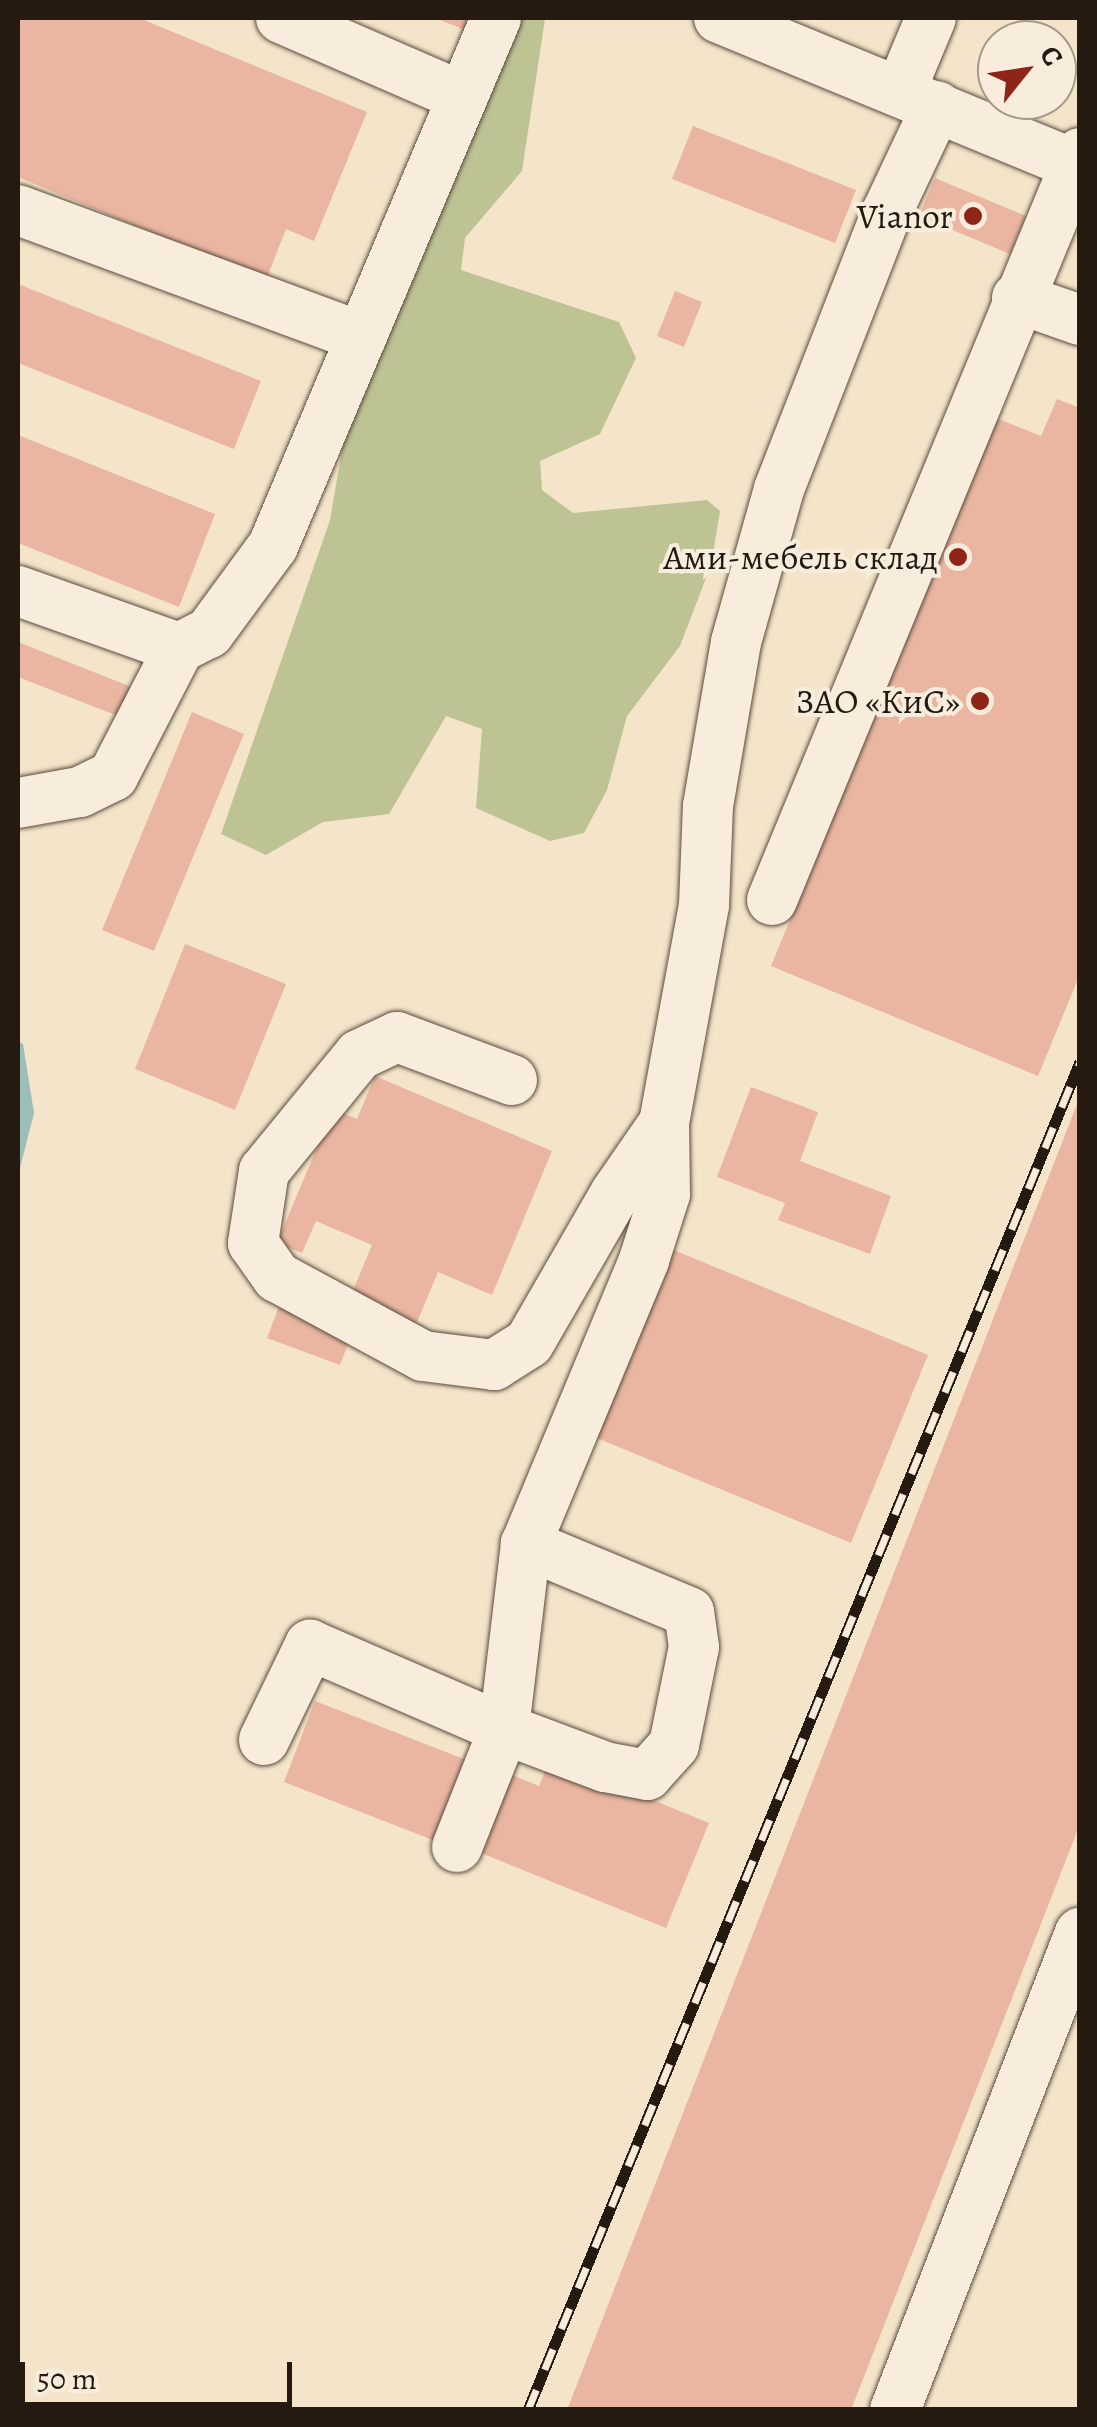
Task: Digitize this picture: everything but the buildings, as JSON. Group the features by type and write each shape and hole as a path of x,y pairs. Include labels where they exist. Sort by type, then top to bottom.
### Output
{"street":[{"path":"282,18 463,97"},
{"path":"18,802 80,792 113,776 179,648 209,633 273,546 496,18"},
{"path":"719,18 1078,162 1017,298 772,900"},
{"path":"456,1847 504,1730 526,1544 644,1260 665,1194 664,1123 704,905 708,806 736,642 778,488 886,212 918,99 932,18"},
{"path":"18,210 361,337"},
{"path":"1017,298 1080,320"},
{"path":"18,591 179,648"},
{"path":"512,1080 397,1037 359,1056 264,1171 254,1243 277,1276 423,1356 494,1366 529,1344 615,1194 664,1123"},
{"path":"264,1740 310,1645 504,1730 605,1768 647,1775 674,1744 694,1647 688,1612 526,1544"},
{"path":"895,2410 1080,1933"}],"green space":[{"path":"512,18 545,19 522,171 465,238 461,270 619,322 636,358 600,434 540,461 542,490 573,513 707,500 720,511 711,565 680,646 627,716 607,790 584,833 550,841 476,808 482,729 446,716 389,814 323,822 266,855 221,834 330,520 350,403"}],"water":[{"path":"18,1041 23,1044 34,1113 18,1176"}],"railway":[{"path":"528,2410 1080,1062"}],"place":[{"name":"Vianor","path":"973,216"},
{"name":"Ами-мебель склад","path":"958,557"},
{"name":"ЗАО «КиС»","path":"980,701"}]}
